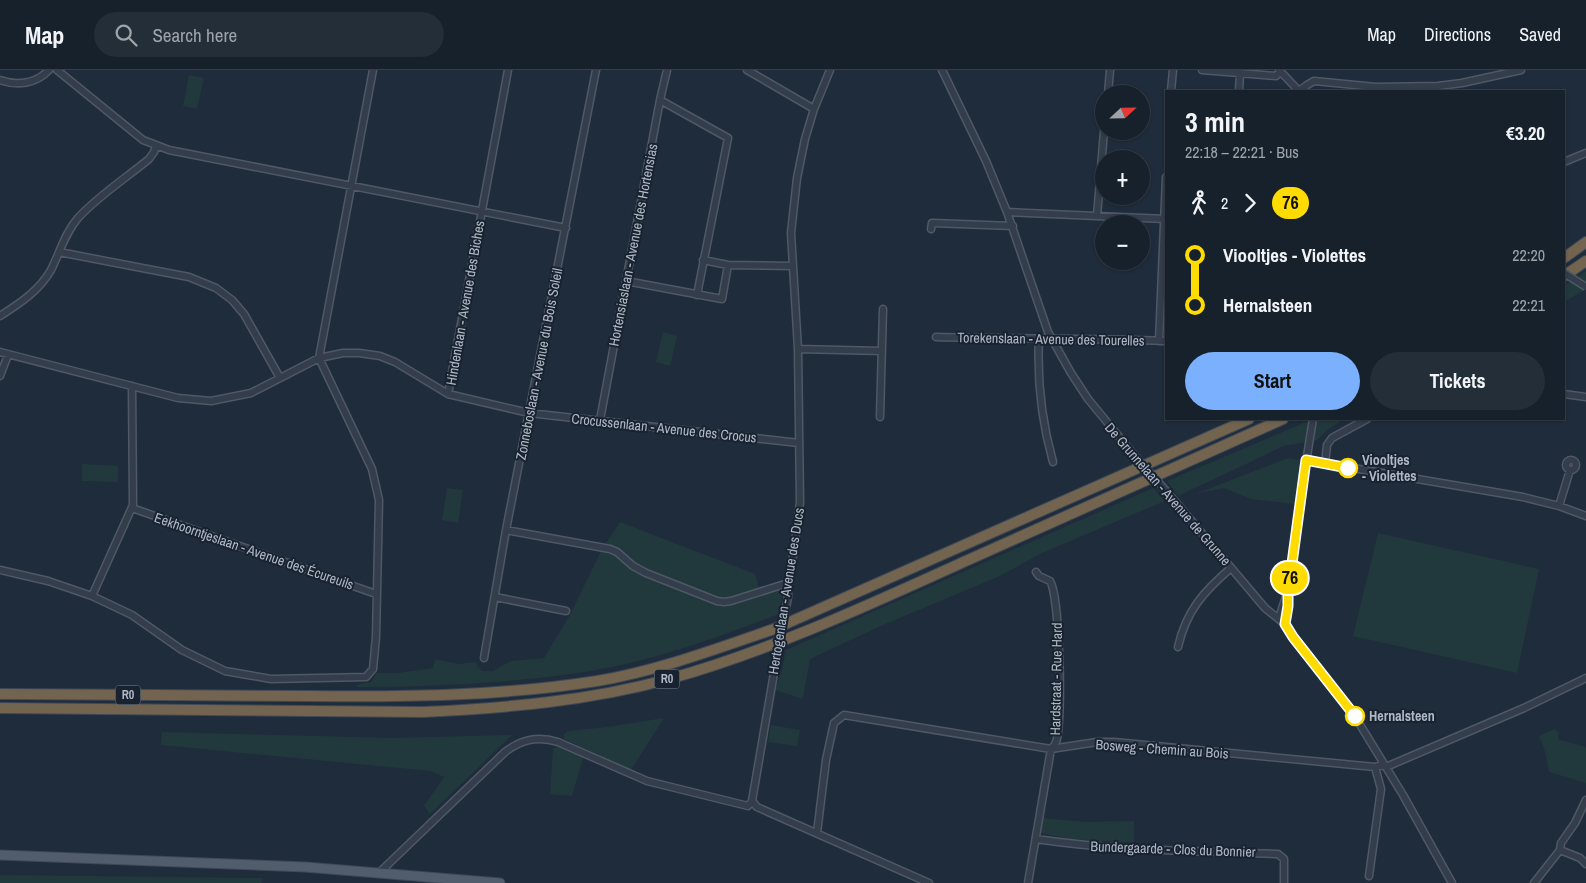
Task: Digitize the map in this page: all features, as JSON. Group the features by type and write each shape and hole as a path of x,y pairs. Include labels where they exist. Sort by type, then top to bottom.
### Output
{"highway":[{"path":"1565,257 1586,242"},
{"path":"1565,273 1586,261"},
{"name":"R0","path":"0,694 425,697 518,691 598,681 660,666 774,629 1247,420"},
{"name":"R0","path":"0,708 423,712 488,709 522,705 583,697 640,686 735,658 892,595 1282,420"}],"main road":[{"path":"0,855 305,867 380,872 431,880 500,883"}],"street":[{"path":"0,80 21,84 34,80 49,70"},
{"path":"57,70 143,140 156,146 182,153 566,228"},
{"path":"0,570 48,581 92,596 132,615 182,650 224,671 270,679 366,677 373,669 376,637 379,500 372,469 319,358 373,70"},
{"name":"Hindenlaan - Avenue des Biches","path":"448,394 508,70"},
{"name":"Zonneboslaan - Avenue du Bois Soleil","path":"484,658 506,530 596,70"},
{"name":"Hortensiaslaan - Avenue des Hortensias","path":"600,420 667,70"},
{"path":"747,70 814,109"},
{"name":"Hertogenlaan - Avenue des Ducs","path":"752,801 788,597 788,583 800,502 798,349 791,234 794,202 805,139 814,109 830,70"},
{"name":"De Grunnelaan - Avenue de Grunne","path":"942,70 986,162 1007,212 1052,339 1088,399 1265,608 1285,624 1293,637 1351,710 1452,883"},
{"path":"1109,85 1110,70"},
{"path":"1171,90 1172,70"},
{"path":"1202,70 1276,76 1280,71 1298,90"},
{"path":"1300,90 1314,82 1376,87 1438,86 1462,83 1521,70"},
{"path":"1239,90 1240,74"},
{"path":"660,100 728,138 697,295"},
{"path":"1097,215 1103,140"},
{"path":"0,316 24,300 37,288 51,269 77,219 89,207 149,159 156,146"},
{"path":"1565,162 1586,153"},
{"path":"1007,212 1095,216"},
{"path":"1150,218 1165,219 1163,341"},
{"path":"931,229 932,223 1012,226"},
{"path":"59,252 189,277 216,288 232,300 244,314 280,378"},
{"path":"703,260 728,265 793,266"},
{"path":"626,280 722,299 728,265"},
{"path":"1565,275 1586,287"},
{"path":"880,417 883,309"},
{"name":"Torekenslaan - Avenue des Tourelles","path":"936,337 1163,341"},
{"path":"1039,338 1041,393 1047,440 1053,462"},
{"path":"798,349 882,351"},
{"name":"Crocussenlaan - Avenue des Crocus","path":"0,352 178,398 211,401 251,393 319,358 349,352 380,356 395,362 448,394 529,413 799,443"},
{"path":"0,376 8,354"},
{"path":"92,596 132,508 132,386"},
{"path":"1565,394 1586,397"},
{"path":"1285,624 1313,420"},
{"path":"1325,464 1327,444 1332,438 1364,420"},
{"path":"1306,460 1483,489 1559,506 1586,516"},
{"path":"1559,506 1570,470"},
{"name":"Eekhoorntjeslaan - Avenue des Écureuils","path":"132,508 376,594"},
{"path":"506,530 600,546 617,552 633,566 646,573 724,602 788,583"},
{"path":"1178,647 1182,630 1197,601 1231,568"},
{"name":"Hardstraat - Rue Hard","path":"1028,883 1051,749 1056,742 1057,725 1059,636 1052,584 1036,572"},
{"path":"1279,618 1288,593"},
{"path":"495,597 566,611"},
{"name":"Bosweg - Chemin au Bois","path":"817,833 826,760 834,724 844,715 1051,749 1097,742 1114,742 1374,767 1381,765 1386,767 1524,708 1586,678"},
{"path":"380,872 513,745 531,739 548,739 647,781 748,806 752,801 758,807 929,883"},
{"path":"1369,876 1381,789 1374,767"},
{"path":"1534,883 1560,850 1561,843 1575,823 1586,800"},
{"name":"Bundergaarde - Clos du Bonnier","path":"1036,839 1075,845 1278,854 1284,859 1284,883"},
{"path":"1560,850 1580,858 1586,864"}],"green space":[{"path":"189,75 204,78 197,109 183,106"},
{"path":"1586,271 1586,289 1565,301 1565,285"},
{"path":"663,332 677,336 670,366 656,362"},
{"path":"1311,420 1342,420 1327,430 1317,440 1284,446 1178,496 1167,481"},
{"path":"1288,458 1302,460 1295,504 1251,499 1224,488 1195,494"},
{"path":"82,464 118,466 118,482 82,481"},
{"path":"447,488 463,490 458,523 442,520"},
{"path":"1153,488 1165,501 1042,553 1000,576 883,625 810,659 803,699 775,690 786,650"},
{"path":"620,522 755,574 761,595 777,590 782,594 779,614 663,654 591,671 474,684 357,687 356,685 371,682 377,673 398,673 433,668 435,659 458,664 476,662 482,671 493,671 511,661 544,658 571,613 600,553"},
{"path":"1378,533 1539,569 1517,673 1353,636"},
{"path":"664,718 631,770 564,739 564,734 568,731"},
{"path":"771,725 800,730 797,746 768,742"},
{"path":"1555,729 1559,733 1558,739 1586,747 1586,783 1549,772 1544,748 1539,736"},
{"path":"162,732 394,738 512,735 430,814 424,806 444,777 431,771 161,745"},
{"path":"559,745 584,755 572,796 550,794 553,749"},
{"path":"1043,818 1086,822 1134,821 1134,843 1071,839 1041,833"},
{"path":"0,875 264,878 261,883 0,883"}],"bus line":[{"name":"76","path":"1348,468 1306,460 1285,624 1293,637 1355,716"}],"place":[{"name":"Viooltjes - Violettes","path":"1348,468"},
{"name":"Hernalsteen","path":"1355,716"}]}
